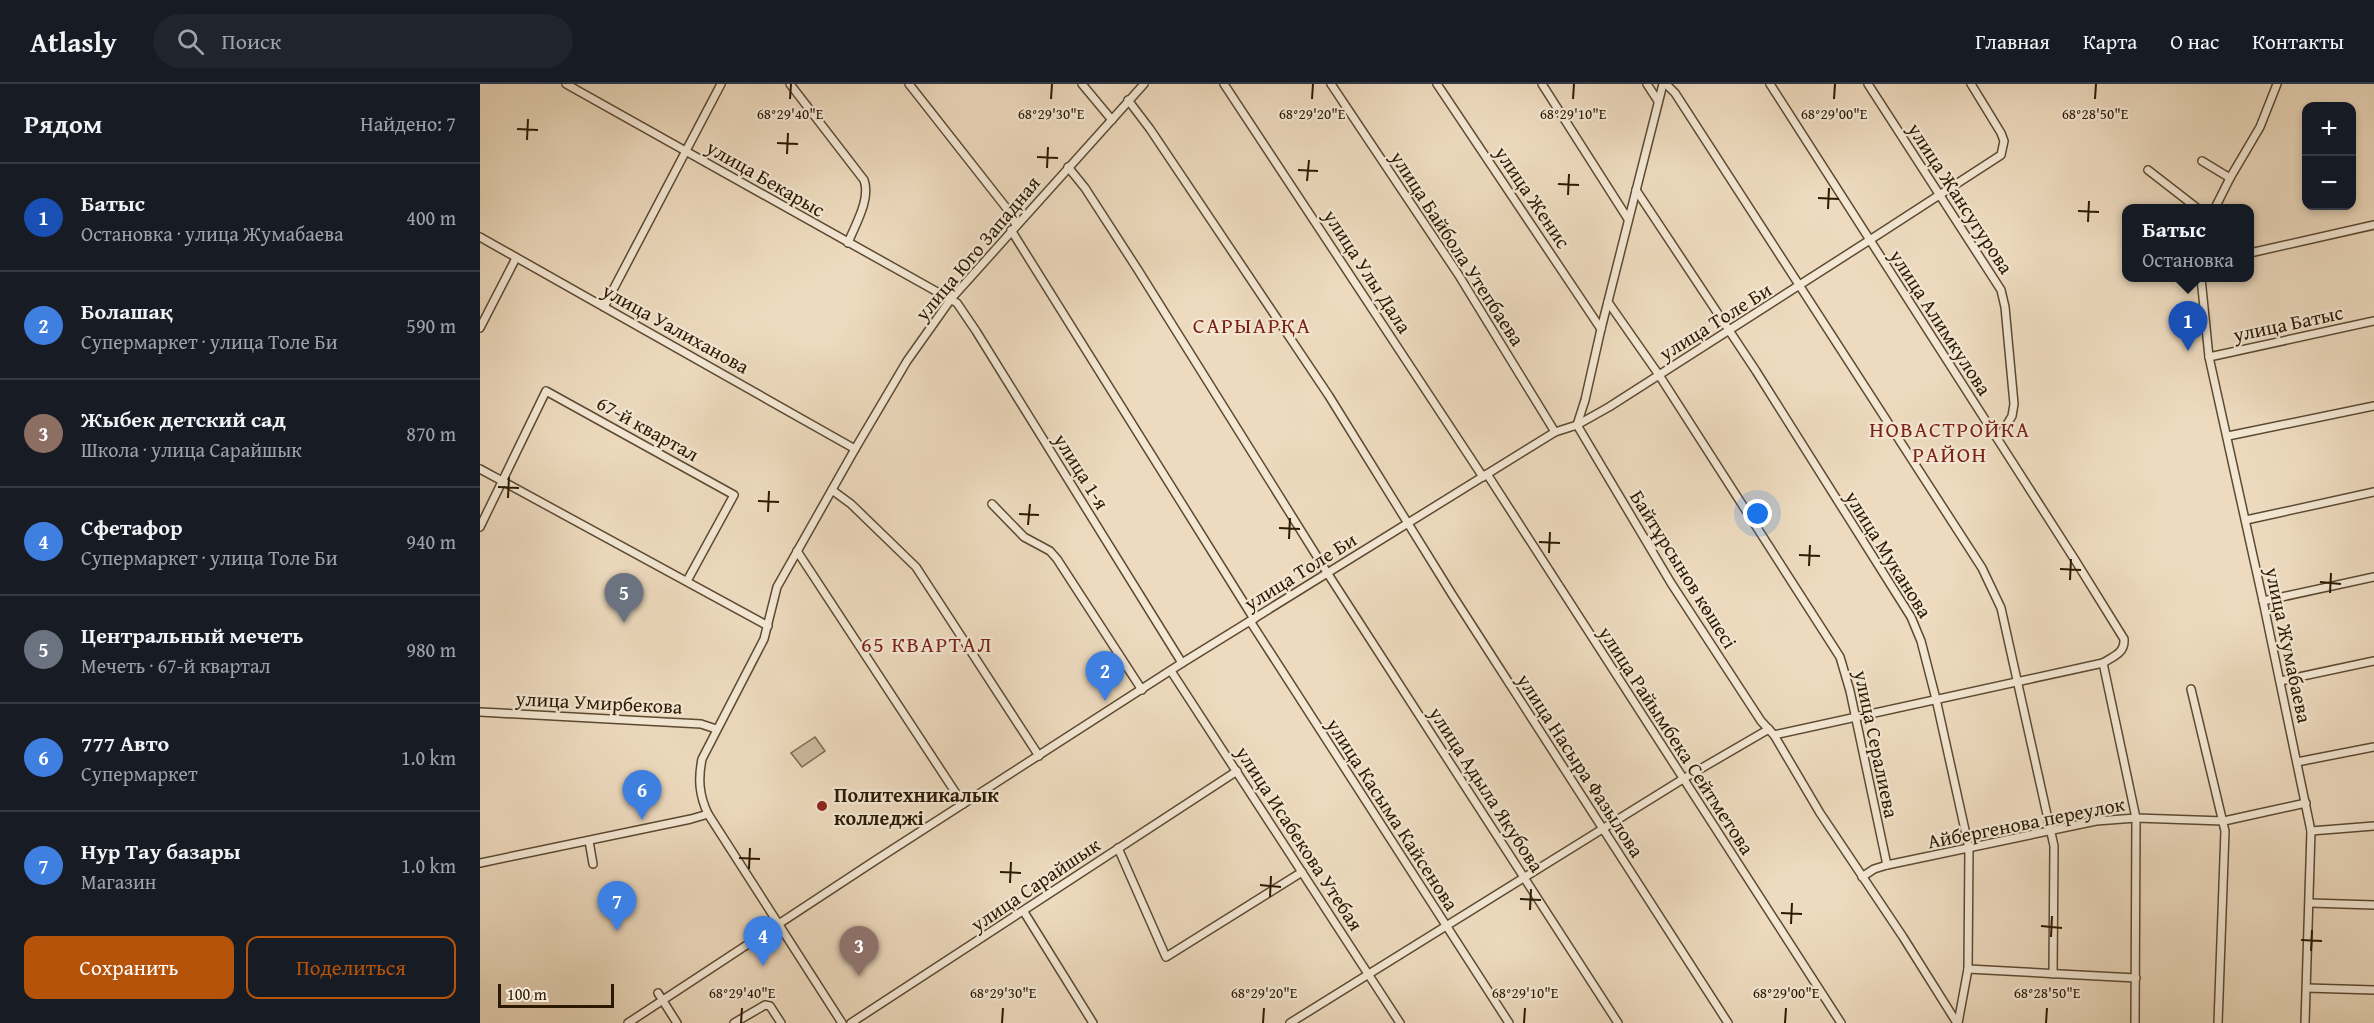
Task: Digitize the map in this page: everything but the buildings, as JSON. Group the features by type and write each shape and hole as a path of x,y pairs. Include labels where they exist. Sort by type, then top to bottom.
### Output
{"street":[{"name":"улица Бекарыс","path":"566,84 848,243 951,298"},
{"path":"604,307 721,84"},
{"path":"790,84 864,180 866,186 864,201 848,243"},
{"name":"улица Касыма Кайсенова","path":"909,84 1008,210 1013,227 1252,620 1445,926 1509,1023"},
{"path":"1082,84 1112,120"},
{"name":"улица Юго Западная","path":"842,1023 708,814 700,792 702,759 758,654 768,626 777,587 907,361 951,298 1144,84"},
{"name":"улица Улы Дала","path":"1224,84 1485,475"},
{"name":"улица Байбола Утепбаева","path":"1332,84 1458,274 1555,432"},
{"name":"улица Женис","path":"1437,84 1601,329"},
{"path":"1542,84 1628,219"},
{"path":"1647,84 1658,101"},
{"path":"1577,424 1585,400 1658,101 1665,84 1676,93 1982,568 2001,608 2052,831 2054,846 2053,974"},
{"name":"улица Алимкулова","path":"1770,84 2124,639 2123,649 2103,663"},
{"name":"улица Жансугурова","path":"1868,84 2001,290 2014,404 2012,416 1998,439"},
{"name":"улица Толе Би","path":"628,1023 660,996 779,923 1182,663 1555,432 1577,424 1609,407 1730,332 2001,155 2004,141 1971,84"},
{"path":"2217,204 2260,127 2277,84"},
{"name":"улица Насыра Фазылова","path":"1128,100 1150,129 1329,396 1408,524 1728,1023"},
{"path":"2202,161 2230,178"},
{"name":"улица Адыла Якубова","path":"1068,167 1085,188 1138,270 1328,574 1618,1023"},
{"path":"2148,170 2192,204"},
{"name":"улица Муканова","path":"1636,190 1730,332 1911,617 1922,641 1970,848 1968,969 1958,1023"},
{"path":"2254,252 2374,225"},
{"name":"улица Уалиханова","path":"480,237 855,448"},
{"path":"480,328 516,258"},
{"name":"улица Жумабаева","path":"2201,282 2209,357 2264,601 2311,831 2305,1023"},
{"name":"улица 1-я","path":"951,298 976,331 1182,663"},
{"name":"улица Сералиева","path":"1608,302 1659,375 1840,657 1850,691 1887,865"},
{"name":"улица Батыс","path":"2209,357 2374,321"},
{"name":"67-й квартал","path":"502,480 546,391 734,495 687,581"},
{"path":"2228,436 2374,406"},
{"name":"Байтұрсынов көшесі","path":"1577,424 1671,583 1771,732 1820,813 1958,1023"},
{"path":"480,469 768,626"},
{"name":"улица Райымбека Сейтметова","path":"1485,475 1841,1023"},
{"path":"480,527 502,480"},
{"path":"832,490 851,504 916,567 1039,756"},
{"path":"2246,520 2374,492"},
{"path":"992,504 1024,537 1050,551 1057,559 1142,690"},
{"path":"797,551 963,804"},
{"path":"2264,601 2374,578"},
{"path":"2280,681 2374,662"},
{"path":"1290,1023 1683,779 1771,732 1855,717 2103,663 2136,818 2135,1023"},
{"name":"улица Исабекова Утебая","path":"1171,671 1400,1023"},
{"path":"2191,688 2224,820 2218,1023"},
{"name":"улица Умирбекова","path":"480,712 701,724 717,729"},
{"path":"2297,762 2374,747"},
{"name":"улица Сарайшык","path":"851,1023 1237,771"},
{"name":"Айбергенова переулок","path":"1862,878 1874,869 1887,865 2096,821 2136,818 2224,820 2306,803"},
{"path":"480,863 708,814"},
{"path":"2311,831 2374,826"},
{"path":"589,841 593,864"},
{"path":"1118,848 1166,957 1302,872"},
{"path":"2310,903 2374,905"},
{"path":"1024,912 1093,1023"},
{"path":"1968,969 2136,978"},
{"path":"2307,988 2374,990"},
{"path":"660,996 677,1023"},
{"path":"734,1023 765,1005 770,1006 781,1023"}],"shaded area":[{"path":"815,737 825,751 802,767 791,753"}],"place":[{"name":"Батыс","path":"2188,351"},
{"name":"Центральный мечеть","path":"624,623"},
{"name":"Болашақ","path":"1105,701"},
{"name":"Политехникалык колледжі","path":"822,806"},
{"name":"777 Авто","path":"642,820"},
{"name":"Нур Тау базары","path":"617,931"},
{"name":"Сфетафор","path":"763,966"},
{"name":"Жыбек детский сад","path":"859,976"}],"district":[{"name":"САРЫАРҚА","path":"1252,325"},
{"name":"НОВАСТРОЙКА РАЙОН","path":"1950,442"},
{"name":"65 КВАРТАЛ","path":"927,644"}]}
